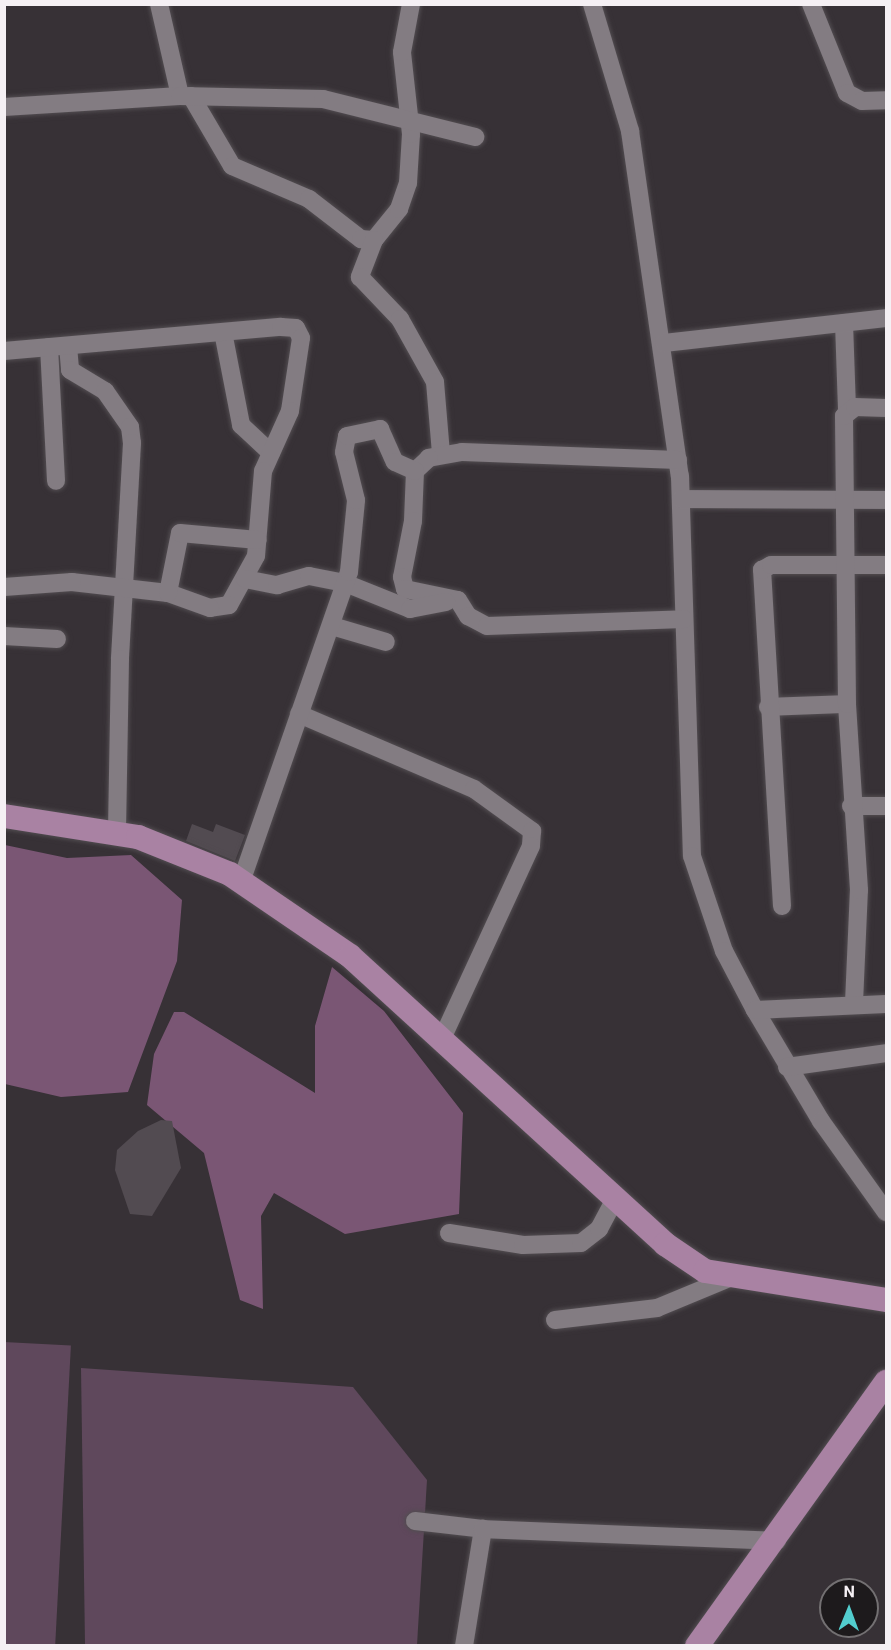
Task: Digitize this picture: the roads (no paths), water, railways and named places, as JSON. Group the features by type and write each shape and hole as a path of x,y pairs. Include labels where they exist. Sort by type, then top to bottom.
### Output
{"main road":[{"path":"4,816 117,834 241,882 350,956 665,1244 705,1270 732,1278 886,1300"},
{"path":"697,1646 777,1541 886,1382"}],"street":[{"path":"159,4 185,96 232,166 309,199 361,239 374,240"},
{"path":"411,4 402,52 405,118 411,134 408,183 399,209 374,240 360,277 400,319 435,382 441,454"},
{"path":"592,4 630,131 664,343 678,460 692,856 724,951 755,1010 787,1067 886,1212"},
{"path":"811,4 847,93 862,101 886,100"},
{"path":"4,107 185,96 323,99 475,137"},
{"path":"664,343 886,318"},
{"path":"844,322 847,410 843,567 851,806 859,890 854,1003"},
{"path":"4,351 281,327 299,332 290,411 261,481 258,540 246,579 229,605 220,608 168,593 123,587 53,582 4,587"},
{"path":"223,332 241,425 271,453"},
{"path":"68,346 70,370 105,391 130,427 123,587 117,834"},
{"path":"49,347 56,481"},
{"path":"847,410 886,408"},
{"path":"241,882 332,626 345,583 356,500 344,452 347,436 380,429 395,462 415,471"},
{"path":"415,471 441,454 678,460"},
{"path":"415,471 402,584 414,592 458,600 468,616 487,626 684,619"},
{"path":"681,499 886,500"},
{"path":"168,593 180,533 258,540"},
{"path":"782,906 768,707 762,570 771,565 843,567 886,565"},
{"path":"246,579 277,585 309,576 345,583 410,609 458,600"},
{"path":"332,626 386,642"},
{"path":"4,636 57,639"},
{"path":"768,707 847,704"},
{"path":"299,714 474,789 532,831 523,867 441,1041"},
{"path":"851,806 886,806"},
{"path":"755,1010 854,1003 886,1004"},
{"path":"787,1067 886,1053"},
{"path":"449,1233 523,1245 581,1243 599,1229 615,1199"},
{"path":"555,1320 657,1308 732,1278"},
{"path":"415,1521 483,1529 777,1541"},
{"path":"464,1646 483,1529"}]}
